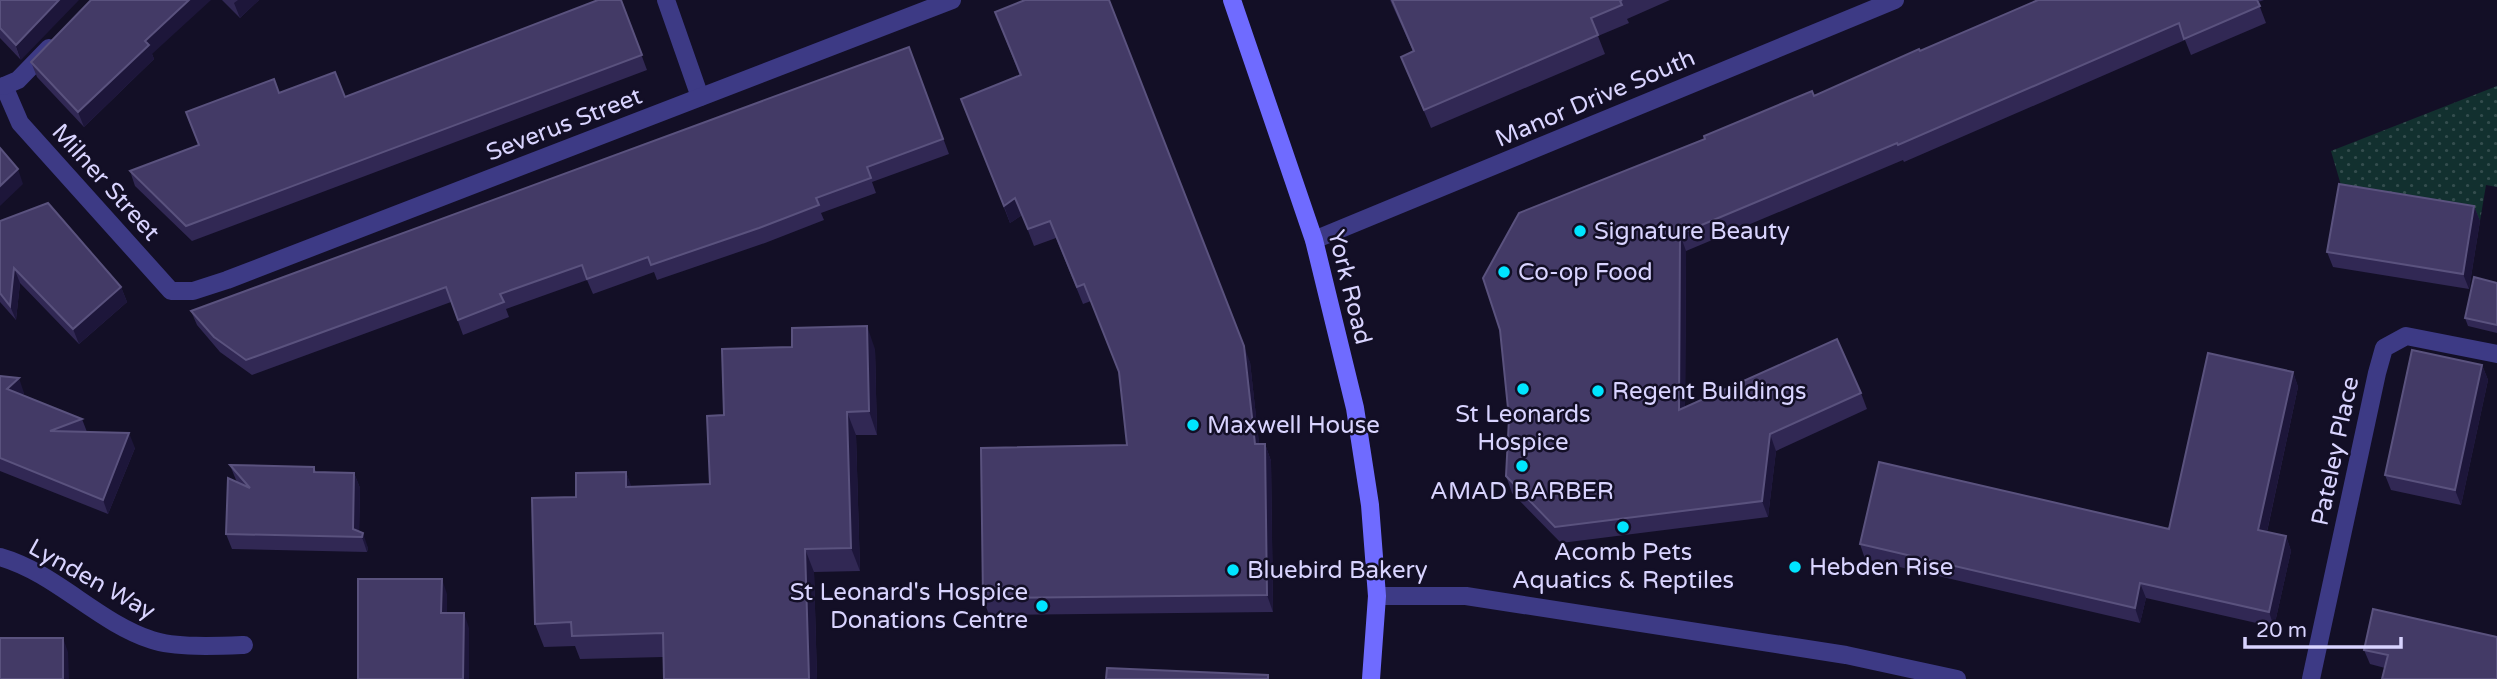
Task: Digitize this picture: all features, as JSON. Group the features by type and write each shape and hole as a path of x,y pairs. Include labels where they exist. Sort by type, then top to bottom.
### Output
{"main road":[{"name":"York Road","path":"1232,0 1314,240 1355,408 1370,505 1377,596 1371,679"}],"street":[{"path":"666,0 700,97"},
{"name":"Severus Street","path":"193,291 952,0"},
{"name":"Manor Drive South","path":"1314,240 1895,0"},
{"path":"2,86 18,80 56,40"},
{"name":"Milner Street","path":"2,86 20,124 171,291 193,291"},
{"name":"Pateley Place","path":"2311,679 2377,373 2385,348 2406,336 2497,354"},
{"name":"Lynden Way","path":"0,557 48,579 131,632 155,642 209,646 244,645"},
{"path":"1377,596 1466,596 1846,655 1957,679"}],"green space":[{"path":"2497,86 2497,187 2486,185 2480,221 2345,199 2331,151"}],"building":[{"path":"0,0 59,0 16,45 0,28"},
{"path":"91,0 189,0 145,41 149,45 78,112 31,62"},
{"path":"598,0 621,0 642,55 186,226 130,171 199,145 186,112 274,79 279,93 335,72 345,97"},
{"path":"1025,0 1109,0 1244,346 1255,444 1265,444 1267,595 983,598 981,448 1127,445 1119,372 1084,284 1077,287 1050,221 1028,229 1015,198 1004,206 961,99 1021,75 995,12"},
{"path":"1392,0 1622,0 1622,5 1591,18 1598,35 1424,110 1401,57 1414,51"},
{"path":"2038,0 2257,0 2260,6 2184,39 2179,23 1898,145 1897,143 1680,234 1679,410 1837,339 1861,393 1770,434 1762,501 1555,527 1506,476 1509,418 1500,330 1483,278 1519,213 1705,139 1704,136 1812,91 1814,96"},
{"path":"909,47 943,139 867,167 871,178 816,198 819,205 759,228 651,265 648,257 587,279 582,265 500,294 504,302 458,320 446,287 246,360 214,337 191,311"},
{"path":"0,148 18,169 0,186"},
{"path":"2339,184 2474,206 2463,274 2327,252"},
{"path":"48,203 121,287 73,329 14,268 10,306 0,293 0,221"},
{"path":"2474,277 2497,283 2497,325 2465,318"},
{"path":"867,326 869,411 847,412 851,548 805,549 809,679 664,679 663,633 572,636 571,622 535,624 532,498 576,497 576,473 626,472 626,487 710,484 707,416 724,415 722,349 792,347 792,328"},
{"path":"2412,350 2482,365 2455,490 2385,475"},
{"path":"2208,353 2293,372 2258,530 2286,536 2269,612 2140,583 2135,608 1860,544 1879,462 2169,529"},
{"path":"0,376 19,378 7,389 82,419 50,431 129,433 103,500 0,458"},
{"path":"230,465 314,467 314,472 354,473 353,529 363,533 362,537 226,534 228,478 250,488"},
{"path":"358,579 442,579 441,613 464,613 463,679 358,679"},
{"path":"2373,609 2497,637 2497,679 2382,679 2388,655 2364,650"},
{"path":"0,638 63,638 63,679 0,679"},
{"path":"1107,668 1268,675 1268,679 1106,679"}],"place":[{"name":"Signature Beauty","path":"1580,231"},
{"name":"Co-op Food","path":"1504,272"},
{"name":"St Leonards Hospice","path":"1523,389"},
{"name":"Regent Buildings","path":"1598,391"},
{"name":"Maxwell House","path":"1193,425"},
{"name":"AMAD BARBER","path":"1522,466"},
{"name":"Acomb Pets Aquatics & Reptiles","path":"1623,527"},
{"name":"Hebden Rise","path":"1795,567"},
{"name":"Bluebird Bakery","path":"1233,570"},
{"name":"St Leonard's Hospice Donations Centre","path":"1042,606"}]}
